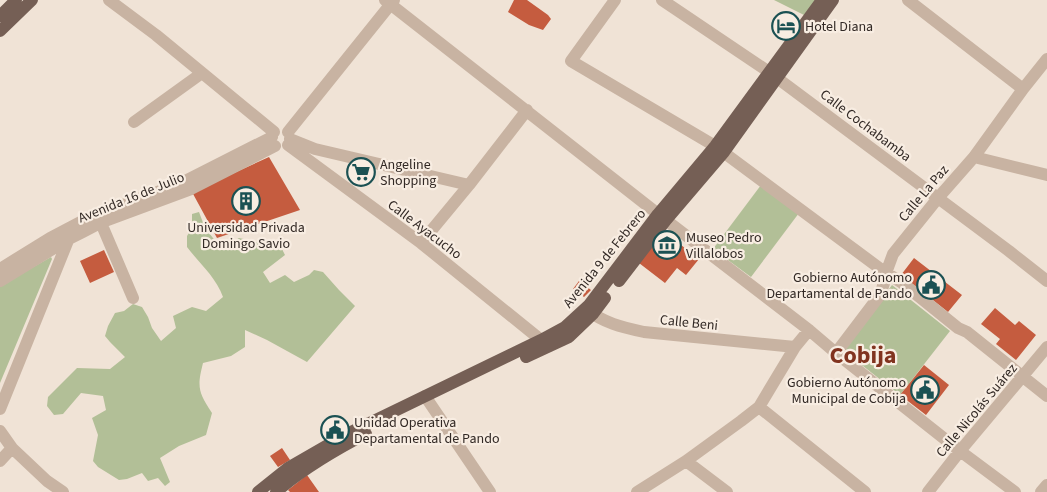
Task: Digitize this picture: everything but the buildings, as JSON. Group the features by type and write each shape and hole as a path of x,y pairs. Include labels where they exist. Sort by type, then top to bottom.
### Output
{"main road":[{"path":"0,16 16,0"},
{"path":"0,31 32,0"},
{"name":"Avenida 9 de Febrero","path":"258,492 288,468 347,434 568,337 662,217 720,149 773,75 822,0"},
{"name":"Avenida 9 de Febrero","path":"773,75 833,0"},
{"name":"Avenida 9 de Febrero","path":"276,492 294,477 353,441 427,399 565,327 590,311"}],"street":[{"name":"Calle Ayacucho","path":"109,0 281,138 421,243 541,340"},
{"path":"615,0 571,61 720,149 886,273 901,282 1047,396"},
{"name":"Calle Cochabamba","path":"662,0 773,75 1047,281"},
{"path":"908,0 1023,89"},
{"path":"390,1 662,217 1015,492"},
{"name":"Avenida 16 de Julio","path":"0,269 50,238 101,223 191,189 281,138 390,1"},
{"name":"Calle La Paz","path":"836,353 880,295 893,254 974,157 1047,59"},
{"path":"134,122 202,73"},
{"path":"421,243 527,110"},
{"path":"281,138 315,149 469,185"},
{"name":"Avenida 16 de Julio","path":"0,281 88,218 181,183 281,138"},
{"path":"974,157 1047,175"},
{"path":"101,223 133,298"},
{"path":"0,409 69,233"},
{"name":"Calle Beni","path":"590,311 606,322 644,332 795,347"},
{"path":"636,492 686,461 759,407 795,347 809,330"},
{"name":"Calle Nicolás Suárez","path":"928,492 1047,347"},
{"path":"427,399 490,492"},
{"path":"759,407 865,492"},
{"path":"0,432 12,448 47,481 63,492"},
{"path":"0,461 12,448"},
{"path":"686,461 727,492"},
{"path":"1041,492 1047,484"}],"green space":[{"path":"774,0 816,0 804,15"},
{"path":"761,185 799,213 751,277 713,249"},
{"path":"199,212 205,228 217,243 226,245 239,238 280,245 285,255 263,272 270,283 285,275 294,282 309,275 314,270 323,272 355,306 307,362 245,330 245,347 231,356 203,363 200,389 212,413 206,435 179,446 160,458 170,482 165,486 158,478 148,481 142,473 119,480 98,467 93,461 98,435 92,418 106,410 103,396 81,393 63,414 54,415 47,406 48,397 77,368 110,369 125,357 105,336 115,313 124,311 133,304 142,307 152,328 161,341 176,328 173,316 192,307 206,311 223,297 212,277 187,247 187,236 192,228 192,214"},
{"path":"51,257 52,259 0,383 0,286"},
{"path":"892,285 950,331 900,395 849,355 846,350"}],"place":[{"name":"Hotel Diana","path":"786,26"},
{"name":"Angeline Shopping","path":"361,172"},
{"name":"Universidad Privada Domingo Savio","path":"246,201"},
{"name":"Museo Pedro Villalobos","path":"667,245"},
{"name":"Gobierno Autónomo Departamental de Pando","path":"931,285"},
{"name":"Gobierno Autónomo Municipal de Cobija","path":"925,390"},
{"name":"Unidad Operativa Departamental de Pando","path":"335,430"}],"district":[{"name":"Cobija","path":"863,355"}]}
